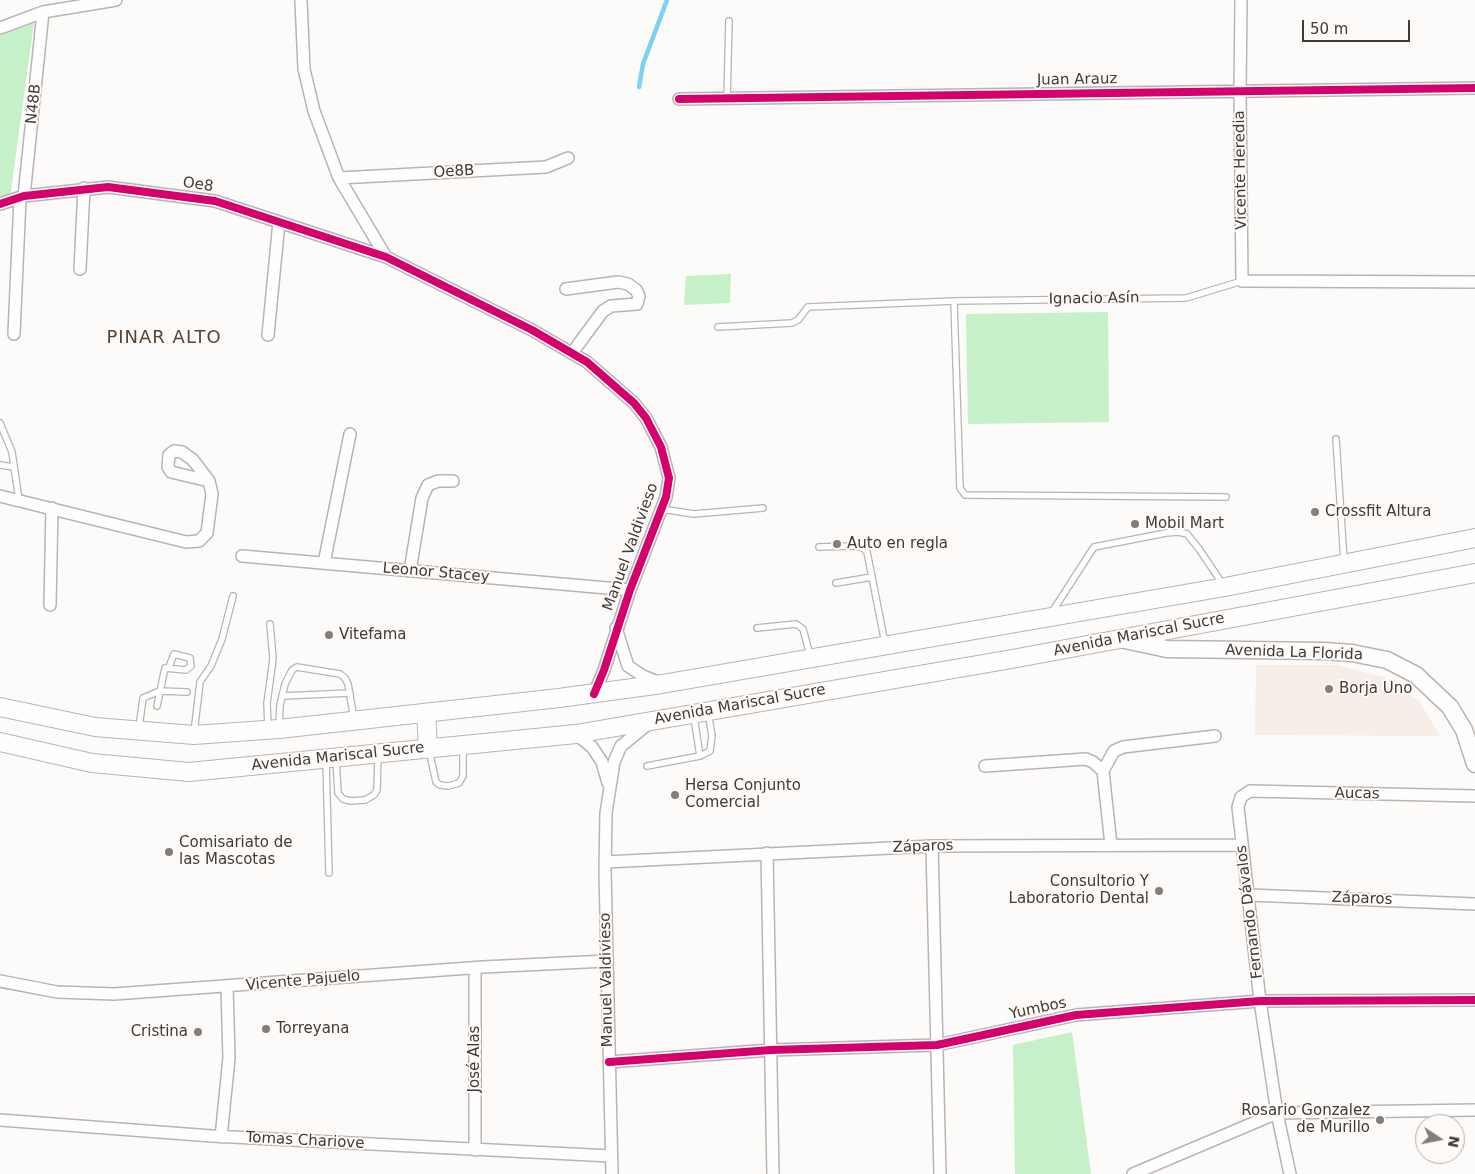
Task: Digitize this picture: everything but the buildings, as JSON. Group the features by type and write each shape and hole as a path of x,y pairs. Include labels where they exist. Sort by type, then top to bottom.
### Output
{"main road":[{"name":"Avenida Mariscal Sucre","path":"0,707 95,727 194,735 274,730 594,694 662,684 1225,587 1475,538"},
{"name":"Avenida Mariscal Sucre","path":"0,742 92,763 190,772 428,747 576,734 1120,639 1475,573"},
{"name":"Avenida La Florida","path":"1120,639 1167,649 1324,651 1359,654 1387,660 1416,675 1450,707 1464,730 1475,764"},
{"path":"426,713 428,747"}],"street":[{"path":"0,28 43,12 116,0"},
{"path":"301,0 304,69 314,111 339,178 386,256"},
{"name":"Vicente Heredia","path":"1241,0 1242,281"},
{"name":"N48B","path":"14,334 22,197 43,12"},
{"name":"Juan Arauz","path":"679,99 1475,88"},
{"name":"Oe8B","path":"339,178 546,168 568,158"},
{"name":"Oe8","path":"0,204 22,197 84,188 108,187 215,201 386,256"},
{"path":"80,268 84,188"},
{"path":"268,335 279,222"},
{"name":"Manuel Valdivieso","path":"386,256 587,362 627,397 646,418 661,447 667,468 669,488 616,628 604,670 594,694"},
{"name":"Ignacio Asín","path":"1242,281 1475,282"},
{"path":"566,288 618,282 628,284 636,290 639,296 637,304 611,306 603,311 572,353"},
{"path":"324,563 350,434"},
{"path":"0,496 186,542 200,541 207,533 212,494 209,481"},
{"path":"410,571 422,498 428,485 438,481 454,481"},
{"path":"50,605 52,508"},
{"name":"Leonor Stacey","path":"242,556 630,590"},
{"name":"Manuel Valdivieso","path":"616,628 628,666 642,676 662,684"},
{"name":"Manuel Valdivieso","path":"612,1174 605,862 609,786 614,762 621,746 655,719"},
{"name":"Manuel Valdivieso","path":"576,734 592,748 602,762 609,786"},
{"path":"1111,845 1103,771 1114,751 1122,747 1215,736"},
{"path":"985,766 1086,759 1103,771"},
{"name":"Aucas","path":"1241,797 1250,791 1475,796"},
{"name":"Fernando Dávalos","path":"1241,797 1238,807 1250,895 1260,1001 1277,1113 1290,1174"},
{"name":"Záparos","path":"605,862 932,846 1242,845"},
{"path":"932,846 940,1174"},
{"path":"767,854 773,1174"},
{"name":"Záparos","path":"1250,895 1475,904"},
{"name":"Vicente Pajuelo","path":"0,982 57,992 114,994 227,988 475,968 606,961"},
{"name":"José Alas","path":"475,968 475,1150"},
{"path":"221,1137 229,1058 227,988"},
{"name":"Yumbos","path":"609,1062 771,1050 937,1046 1076,1015 1260,1001 1475,1000"},
{"path":"1133,1174 1277,1113 1475,1110"},
{"name":"Tomas Chariove","path":"0,1120 221,1137 611,1156"}],"lane":[{"path":"727,98 729,21"},
{"name":"Ignacio Asín","path":"718,327 792,322 798,320 808,307 954,301 1186,298 1242,281"},
{"path":"954,301 960,488 965,495 1226,497"},
{"path":"0,423 12,452 19,500"},
{"path":"1336,439 1344,564"},
{"path":"0,464 14,467"},
{"path":"661,509 689,514 763,508"},
{"path":"1049,617 1094,547 1166,533 1179,532 1187,534 1200,549 1225,587"},
{"path":"819,547 863,548 867,552 886,645"},
{"path":"836,583 872,577"},
{"path":"194,735 200,682 211,666 225,631 233,596"},
{"path":"270,624 273,659 267,704 274,730"},
{"path":"757,628 796,624 803,629 810,658"},
{"path":"157,706 164,670 169,667"},
{"path":"274,730 282,696 292,670 297,667 340,674 348,684 354,721"},
{"path":"138,730 140,705 143,698 160,691 187,692"},
{"path":"282,696 350,693"},
{"path":"700,711 700,756"},
{"path":"647,766 700,756 710,751 712,746 700,711"},
{"path":"428,747 436,782 440,786 448,786 459,783 463,776 463,744"},
{"path":"331,758 338,792 343,799 351,801 365,800 374,795 377,790 377,753"},
{"path":"329,873 331,758"}],"shaded area":[{"name":"Borja Uno","path":"1256,665 1338,665 1383,677 1420,702 1440,736 1255,735"}],"green space":[{"path":"35,15 10,198 0,201 0,30"},
{"path":"731,274 730,303 684,305 686,276"},
{"path":"1108,312 1109,422 968,424 966,314"},
{"path":"1072,1032 1091,1174 1015,1174 1013,1045"}],"waterway":[{"path":"639,87 643,64 667,0"}],"cycle path":[{"path":"679,99 1475,88"},
{"path":"0,204 24,196 108,187 215,201 386,257 532,330 587,362 634,403 646,418 661,447 669,478 666,497 630,590 604,670 594,694"},
{"path":"609,1062 771,1050 937,1045 1076,1015 1260,1001 1475,1000"}],"place":[{"name":"Crossfit Altura","path":"1315,512"},
{"name":"Mobil Mart","path":"1135,524"},
{"name":"Auto en regla","path":"837,544"},
{"name":"Vitefama","path":"329,635"},
{"name":"Borja Uno","path":"1329,689"},
{"name":"Hersa Conjunto Comercial","path":"675,795"},
{"name":"Comisariato de las Mascotas","path":"169,852"},
{"name":"Consultorio Y Laboratorio Dental","path":"1159,891"},
{"name":"Torreyana","path":"266,1029"},
{"name":"Cristina","path":"198,1032"},
{"name":"Rosario Gonzalez de Murillo","path":"1380,1120"}],"district":[{"name":"PINAR ALTO","path":"164,338"}]}
